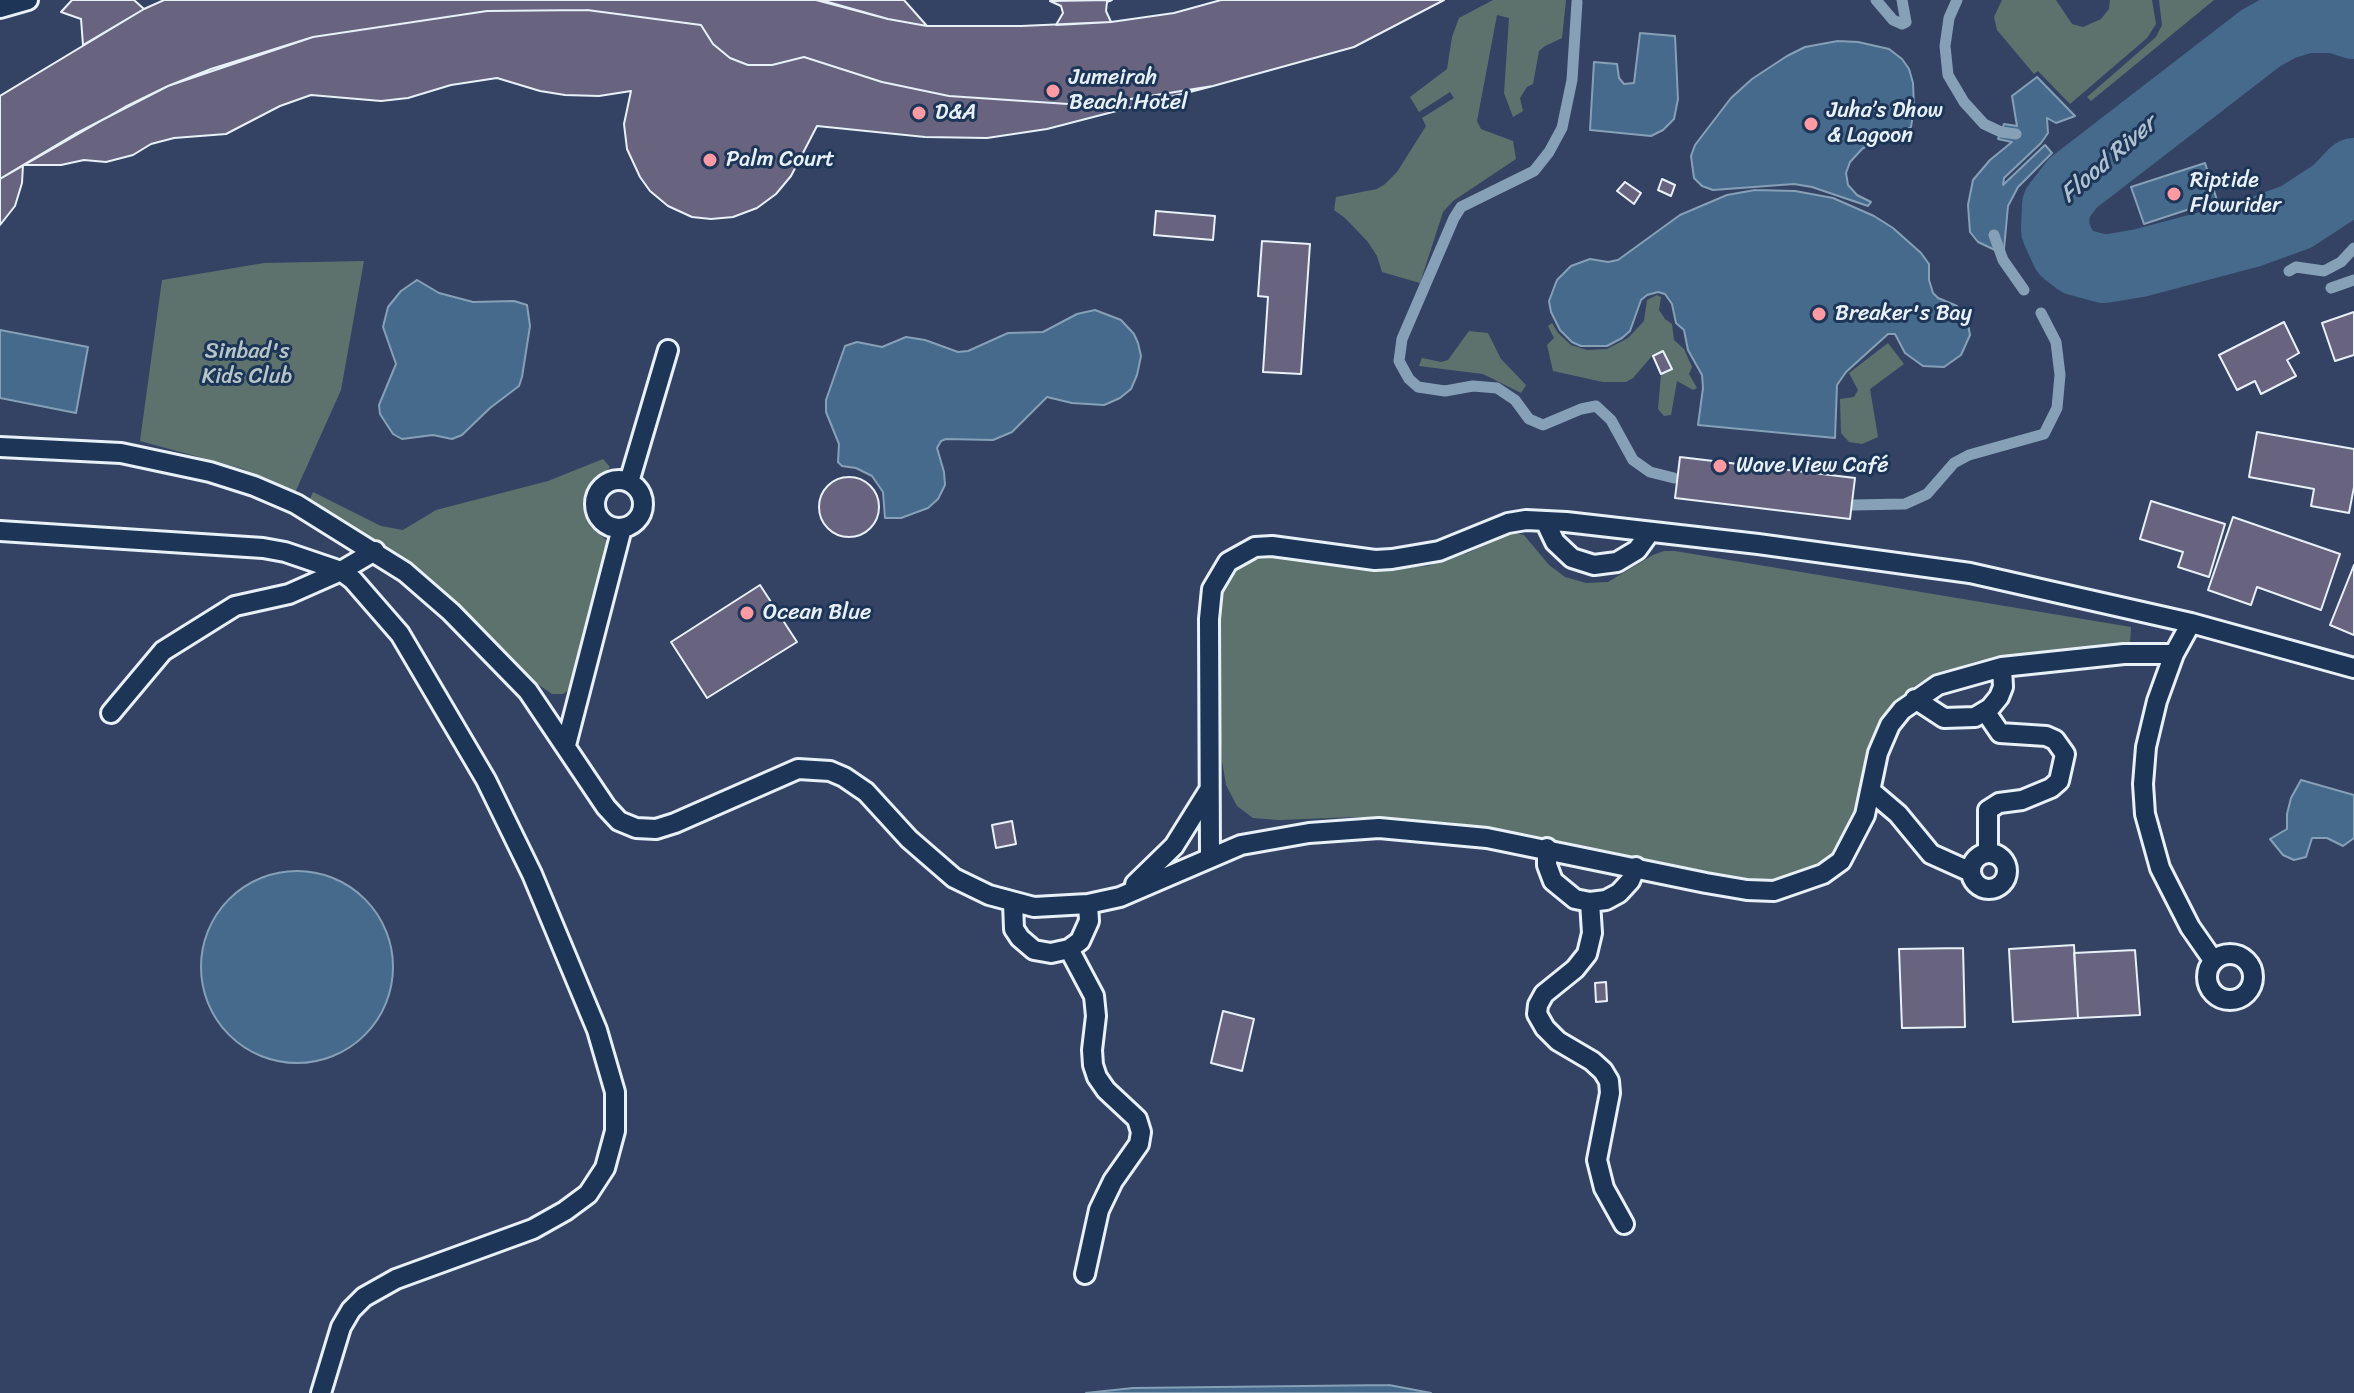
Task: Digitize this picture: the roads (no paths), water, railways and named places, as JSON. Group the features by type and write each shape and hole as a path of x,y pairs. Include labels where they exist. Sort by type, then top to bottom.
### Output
{"lane":[{"path":"0,8 28,0"},
{"path":"629,482 668,350"},
{"path":"0,447 121,453 210,472 296,504 375,551 428,592 507,667 528,691 606,807 619,821 636,828 656,829 798,769 830,771 866,792 909,839 947,873 971,888 1034,907 1088,904 1120,897 1241,845 1379,828 1452,833 1547,848 1747,890 1774,891 1823,874 1841,861 1865,815 1883,738 1902,710 1938,685 2002,667 2124,654 2174,654"},
{"path":"607,482 629,482 640,493 643,508 638,519 622,528 609,526 596,513 595,500 607,482"},
{"path":"1210,856 1209,619 1212,589 1228,562 1255,547 1272,546 1375,560 1416,557 1508,523 1526,520 1650,532 1970,573 2191,623 2354,668"},
{"path":"1545,521 1555,542 1572,558 1594,565 1617,562 1637,550 1650,532"},
{"path":"566,745 622,528"},
{"path":"0,531 263,548 341,571 373,600 400,634 486,780 511,828 597,1030 615,1092 615,1131 605,1168 588,1194 533,1229 396,1279 364,1297 351,1310 341,1327 321,1393"},
{"path":"111,713 163,651 235,606 289,594 341,571 375,551"},
{"path":"2191,623 2174,654 2157,701 2146,747 2143,784 2145,814 2160,868 2190,927 2213,960"},
{"path":"1915,699 1944,718 1975,717 1999,697 2003,687 2002,667"},
{"path":"1985,711 2000,733 2046,736 2055,740 2065,754 2059,781 2051,788 2022,800 1999,803 1988,810 1988,853"},
{"path":"1120,897 1174,846 1209,790"},
{"path":"1871,791 1898,814 1931,854 1971,872"},
{"path":"1547,848 1547,865 1553,881 1575,899 1590,902 1606,900 1619,893 1630,881 1636,867"},
{"path":"1988,853 2005,861 2007,870 1999,886 1990,889 1974,881 1971,872 1979,856 1988,853"},
{"path":"1590,902 1592,933 1587,954 1575,969 1544,994 1537,1014 1558,1041 1592,1061 1609,1081 1610,1093 1597,1160 1604,1188 1624,1224"},
{"path":"1013,903 1014,929 1034,950 1051,953 1069,949 1080,941 1086,932 1088,904"},
{"path":"1069,949 1094,996 1096,1016 1092,1050 1097,1077 1106,1090 1137,1119 1141,1132 1139,1144 1113,1181 1099,1210 1085,1274"}],"water":[{"path":"1640,33 1675,36 1678,99 1674,119 1651,136 1590,130 1594,62 1617,64 1619,78 1624,84 1634,83"},
{"name":"Juha’s Dhow & Lagoon","path":"1838,41 1889,49 1902,59 1913,83 1911,127 1863,148 1850,162 1846,173 1848,185 1857,195 1871,202 1868,206 1794,184 1713,190 1702,186 1694,178 1691,156 1695,145 1731,98 1752,79 1787,56 1805,47"},
{"path":"2037,77 2075,116 2056,123 2047,118 2048,133 2041,143 2004,178 2003,185 2045,145 2052,153 2018,187 2008,206 2004,249 1995,250 1978,242 1970,232 1968,205 1973,180 1990,160 2012,142 1998,139 2004,124 2017,126 2012,96"},
{"name":"Riptide Flowrider","path":"2205,163 2217,200 2144,224 2131,187"},
{"name":"Breaker's Bay","path":"1755,190 1795,191 1833,198 1893,228 1929,264 1933,293 1957,306 1967,319 1970,335 1961,355 1944,367 1923,366 1905,353 1895,334 1888,334 1846,372 1837,385 1835,438 1698,425 1702,375 1665,294 1658,292 1641,300 1630,331 1607,346 1581,346 1560,330 1549,301 1557,280 1571,266 1590,259 1618,260 1680,215 1727,195"},
{"path":"417,280 439,293 473,302 514,301 527,305 530,326 519,386 462,435 452,439 433,435 402,439 393,434 380,414 379,405 396,364 383,327 388,307 401,291"},
{"path":"1095,310 1121,320 1138,343 1141,356 1137,375 1131,389 1120,398 1104,405 1072,403 1047,397 1012,432 993,440 941,441 937,448 945,485 938,499 928,508 901,518 885,518 883,492 872,476 838,462 839,444 826,412 826,400 845,346 857,342 882,347 906,337 958,352 968,351 1008,333 1043,332 1077,314"},
{"path":"0,330 88,347 76,413 0,398"},
{"path":"2301,780 2354,795 2354,838 2343,846 2327,838 2312,838 2306,857 2294,860 2283,855 2270,839 2287,829 2291,798"},
{"path":"297,871 334,878 365,899 386,930 393,967 386,1004 365,1035 334,1056 297,1063 260,1056 229,1035 208,1004 201,967 208,930 229,899 260,878"},
{"path":"1389,1385 1431,1393 1086,1393 1133,1388"}],"waterway":[{"path":"1876,0 1893,20 1902,24 1906,22 1902,0"},
{"path":"1957,0 1949,18 1945,46 1948,75 1964,102 1984,124 2001,132 2016,134"},
{"path":"1577,2 1572,80 1562,128 1534,171 1461,207 1402,339 1399,361 1409,379 1418,387 1445,391 1473,386 1497,388 1515,400 1529,419 1543,425 1596,406 1611,420 1633,460 1650,472 1674,478"},
{"name":"Flood River","path":"2354,25 2335,19 2306,19 2283,26 2261,38 2073,183 2056,205 2055,230 2065,252 2078,262 2104,269 2140,263 2249,234 2296,217 2336,191 2354,172"},
{"path":"1994,235 2003,260 2024,290"},
{"path":"2289,271 2296,267 2324,271 2341,262 2354,248"},
{"path":"2331,288 2354,280"},
{"path":"1853,505 1905,504 1927,494 1954,463 1969,455 2044,434 2057,408 2060,375 2056,342 2041,313"}],"place":[{"name":"Jumeirah Beach Hotel","path":"1053,91"},
{"name":"D&A","path":"919,113"},
{"name":"Juha’s Dhow & Lagoon","path":"1811,124"},
{"name":"Palm Court","path":"710,160"},
{"name":"Riptide Flowrider","path":"2174,194"},
{"name":"Breaker's Bay","path":"1819,314"},
{"name":"Wave View Café","path":"1720,466"},
{"name":"Ocean Blue","path":"747,613"}],"park label":[{"name":"Sinbad's Kids Club","path":"247,364"}]}
